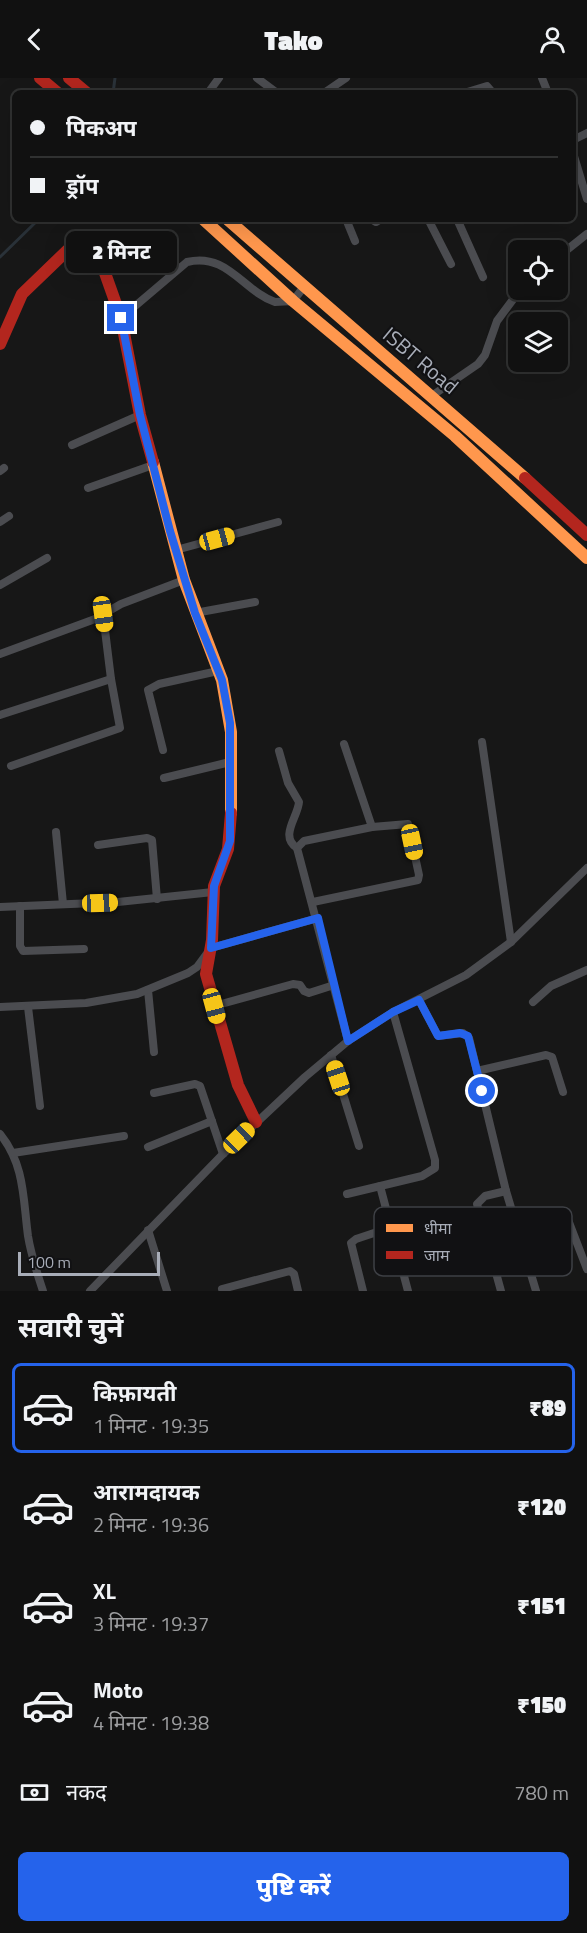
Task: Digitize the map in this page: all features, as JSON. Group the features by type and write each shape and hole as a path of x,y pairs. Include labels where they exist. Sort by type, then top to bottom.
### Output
{"main road":[{"path":"40,78 54,90"},
{"path":"206,222 293,301 455,436 587,558"},
{"name":"ISBT Road","path":"229,222 303,288 433,395 587,535"},
{"path":"0,344 22,294 80,239 90,239 97,246 121,318 140,415 153,465 184,580 218,671 231,732 230,841 213,892 211,948 206,974 238,1085 256,1122"}],"street":[{"path":"257,78 273,90"},
{"path":"328,90 346,78"},
{"path":"474,90 487,86 490,90"},
{"path":"576,163 587,199"},
{"path":"347,222 355,241"},
{"path":"430,222 451,264"},
{"path":"458,222 483,277"},
{"path":"568,249 587,234"},
{"path":"121,318 188,262 195,260 213,262 227,267 270,301 284,303 293,301 303,288"},
{"path":"433,395 478,364 484,355 496,321 512,300"},
{"path":"72,445 140,415"},
{"path":"88,488 153,465"},
{"path":"0,522 9,516"},
{"path":"176,550 278,522"},
{"path":"0,585 47,558"},
{"path":"0,654 184,580"},
{"path":"195,613 255,602"},
{"path":"11,766 118,731 121,725 111,679 103,614"},
{"path":"163,750 148,690 159,684 218,671"},
{"path":"0,715 111,679"},
{"path":"482,742 511,942"},
{"path":"344,744 372,827"},
{"path":"279,752 288,783 300,803 290,831 292,843 297,848 318,918 348,1041"},
{"path":"164,778 230,762"},
{"path":"297,848 304,841 372,827 408,824 419,875 418,880 313,902"},
{"path":"56,832 63,904"},
{"path":"98,845 147,838 152,840 158,899"},
{"path":"90,1291 223,1154 331,1055 348,1041 393,1012 466,975 511,942 587,868"},
{"path":"0,907 158,899 213,892"},
{"path":"20,906 20,946 23,951 84,949"},
{"path":"0,1007 86,1003 148,990 188,974 197,967 211,948 318,918"},
{"path":"533,1002 551,986 587,970"},
{"path":"214,1006 294,984 298,984 304,992 309,993 334,985"},
{"path":"148,990 154,1052"},
{"path":"419,1000 438,1036 460,1033 468,1036 511,1207"},
{"path":"28,1007 40,1106"},
{"path":"347,1194 431,1172 436,1164 393,1012"},
{"path":"331,1055 360,1146"},
{"path":"477,1071 546,1055 552,1058 563,1092"},
{"path":"154,1093 198,1084 223,1154"},
{"path":"148,1147 212,1121"},
{"path":"0,1134 13,1153 23,1183 28,1236 43,1291"},
{"path":"13,1153 124,1136"},
{"path":"380,1186 386,1207"},
{"path":"478,1207 477,1204 485,1196 506,1191"},
{"path":"148,1230 167,1291"},
{"path":"572,1230 587,1269"},
{"path":"363,1291 351,1244 356,1239 374,1233"},
{"path":"222,1289 290,1271 294,1274 298,1291"},
{"path":"404,1276 408,1291"},
{"path":"497,1276 501,1291"},
{"path":"532,1276 536,1291"}],"waterway":[{"path":"113,90 115,78"},
{"path":"0,257 36,222"}],"traffic: slow":[{"path":"206,222 293,301 455,436 587,558"},
{"path":"230,222 525,478"},
{"path":"153,462 184,580 222,680 231,732 231,813"}],"traffic: jam":[{"path":"40,78 54,90"},
{"path":"69,78 83,90"},
{"path":"0,344 22,294 76,242 86,238 94,242 121,318 140,415 153,462"},
{"path":"525,478 587,535"},
{"path":"231,813 228,849 214,886 212,940 206,974 238,1085 256,1122"}],"route":[{"path":"121,318 140,415 170,531 195,613 222,680 230,723 230,841 214,886 211,948 318,918 348,1041 393,1012 419,1000 439,1037 460,1033 468,1036 482,1091"}]}
